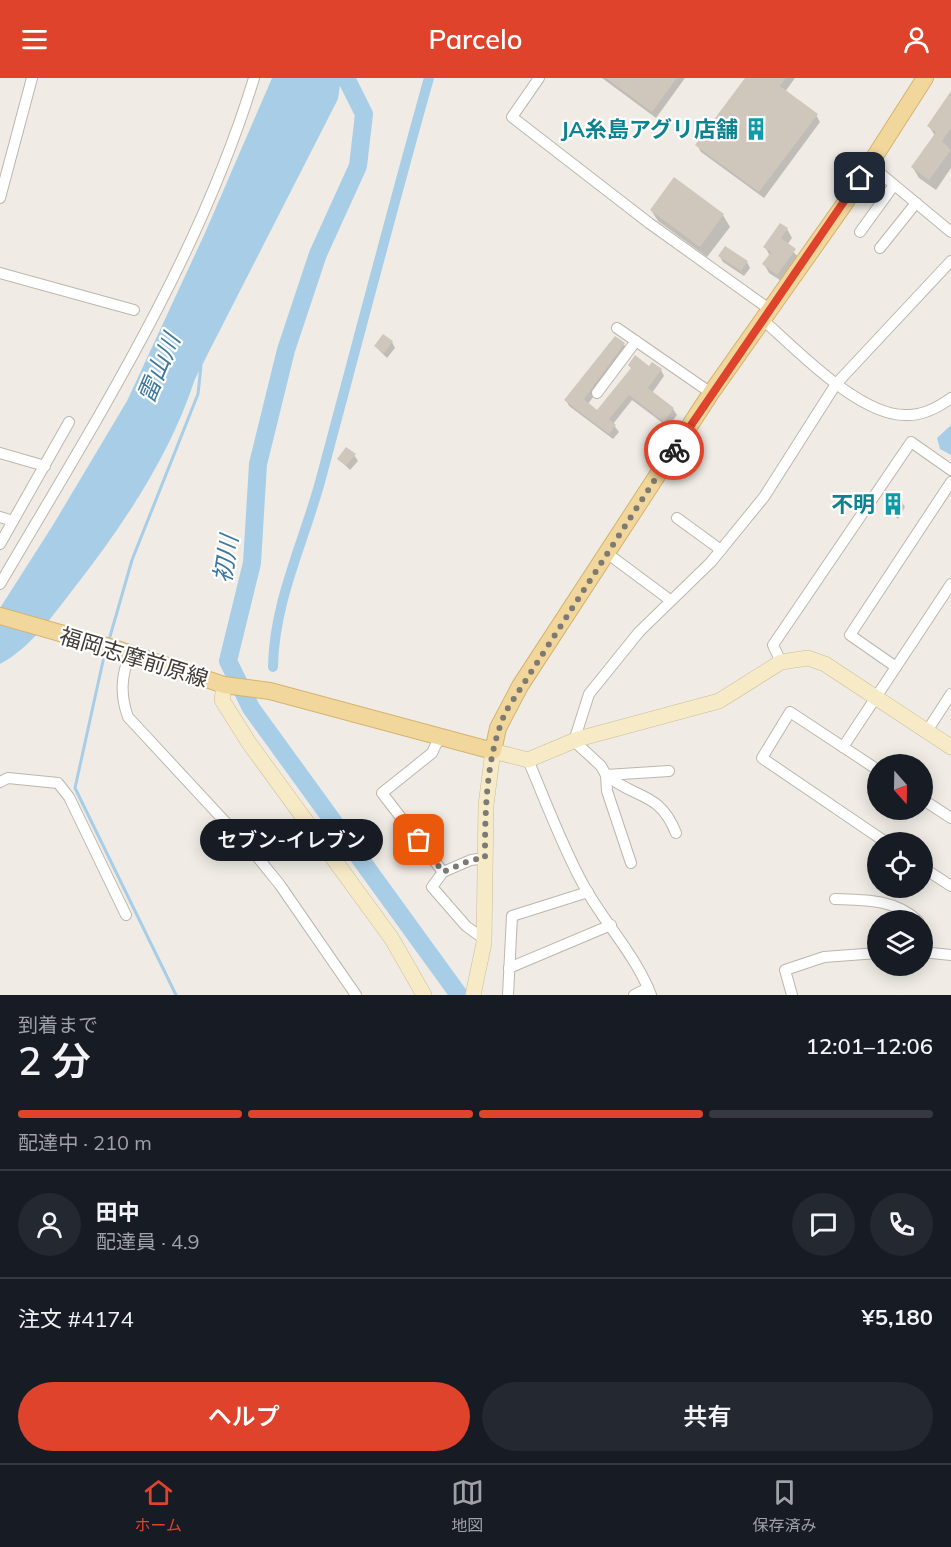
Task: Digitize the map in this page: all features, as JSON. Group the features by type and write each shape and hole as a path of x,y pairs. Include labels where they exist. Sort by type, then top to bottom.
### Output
{"main road":[{"path":"493,751 498,728 520,686 711,393 790,282 925,78"},
{"name":"福岡志摩前原線","path":"0,616 125,652 224,685 270,691 493,751"}],"street":[{"path":"0,198 32,78"},
{"path":"0,584 153,320 238,131 254,78"},
{"path":"539,78 512,117 766,314 836,384 876,409 908,416 939,406 951,398"},
{"path":"869,164 951,232"},
{"path":"860,232 894,185"},
{"path":"880,248 916,203"},
{"path":"574,741 589,694 639,632 721,550 780,475 836,384 951,261"},
{"path":"0,273 134,310"},
{"path":"617,328 711,393"},
{"path":"597,393 636,341"},
{"path":"0,544 69,423"},
{"path":"781,663 773,645 911,442 951,470"},
{"path":"0,453 45,466"},
{"path":"896,667 850,635 951,482"},
{"path":"0,517 13,521"},
{"path":"677,518 721,550"},
{"path":"608,554 670,600"},
{"path":"843,747 951,584"},
{"path":"125,652 122,694 128,717 255,854 356,995"},
{"path":"473,995 484,941 486,806 493,751 528,760 574,741 719,700 781,663 808,658 825,664 951,747"},
{"path":"224,685 222,700 249,743 392,939 424,995"},
{"path":"927,731 951,694"},
{"path":"867,763 790,712 762,758 871,832"},
{"path":"440,736 432,753 382,793 443,872"},
{"path":"574,741 601,766 606,775 618,784 656,801 664,809 676,833"},
{"path":"528,760 547,808 588,892 650,991 634,995"},
{"path":"606,775 669,771"},
{"path":"606,775 607,791 631,862"},
{"path":"0,782 8,778 58,783 69,797 126,915"},
{"path":"933,806 951,818"},
{"path":"484,941 466,926 432,887 443,872 471,860 485,858"},
{"path":"933,874 951,886"},
{"path":"508,995 512,916 588,892"},
{"path":"835,899 876,901 907,910"},
{"path":"509,968 611,926"},
{"path":"933,953 951,955"},
{"path":"792,995 785,970 824,957 867,954"}],"water":[{"name":"雷山川","path":"272,78 341,78 338,99 195,379 172,436 142,491 90,567 47,622 21,650 0,664 0,608 127,401 205,233"},
{"path":"951,425 951,455 940,449 937,438"}],"building":[{"path":"606,78 677,78 652,112"},
{"name":"JA糸島アグリ店舗","path":"745,78 786,78 780,86 818,114 759,192 695,145"},
{"path":"951,91 951,128 942,141 951,150 929,180 911,167 936,132 927,126"},
{"path":"674,177 724,214 700,247 650,210"},
{"path":"780,223 788,228 781,238 796,249 777,275 762,264 771,252 763,247"},
{"path":"725,246 748,261 741,271 718,256"},
{"path":"383,334 393,341 384,353 374,346"},
{"path":"615,336 625,343 584,399 597,410 631,368 628,365 635,355 649,366 652,362 662,369 648,388 674,408 664,422 629,395 609,419 616,425 609,434 564,400"},
{"path":"346,447 356,454 346,466 337,459"},
{"name":"不明","path":"893,493 903,501 895,515 884,507"}],"waterway":[{"name":"初川","path":"346,78 364,114 358,166 318,254 286,350 258,464 252,563 228,661 251,708 459,995"},
{"path":"273,667 278,619 290,573 320,482 429,78"},
{"path":"109,640 132,560 198,394 201,366"},
{"path":"105,652 75,788 176,995"}],"way so far":[{"path":"419,840 443,872 471,860 485,858 486,806 490,768 498,728 520,686 674,450"}],"place":[{"name":"JA糸島アグリ店舗","path":"756,129"},
{"name":"不明","path":"893,504"},
{"name":"セブン-イレブン","path":"419,840"}],"route":[{"path":"674,450 860,178"}]}
